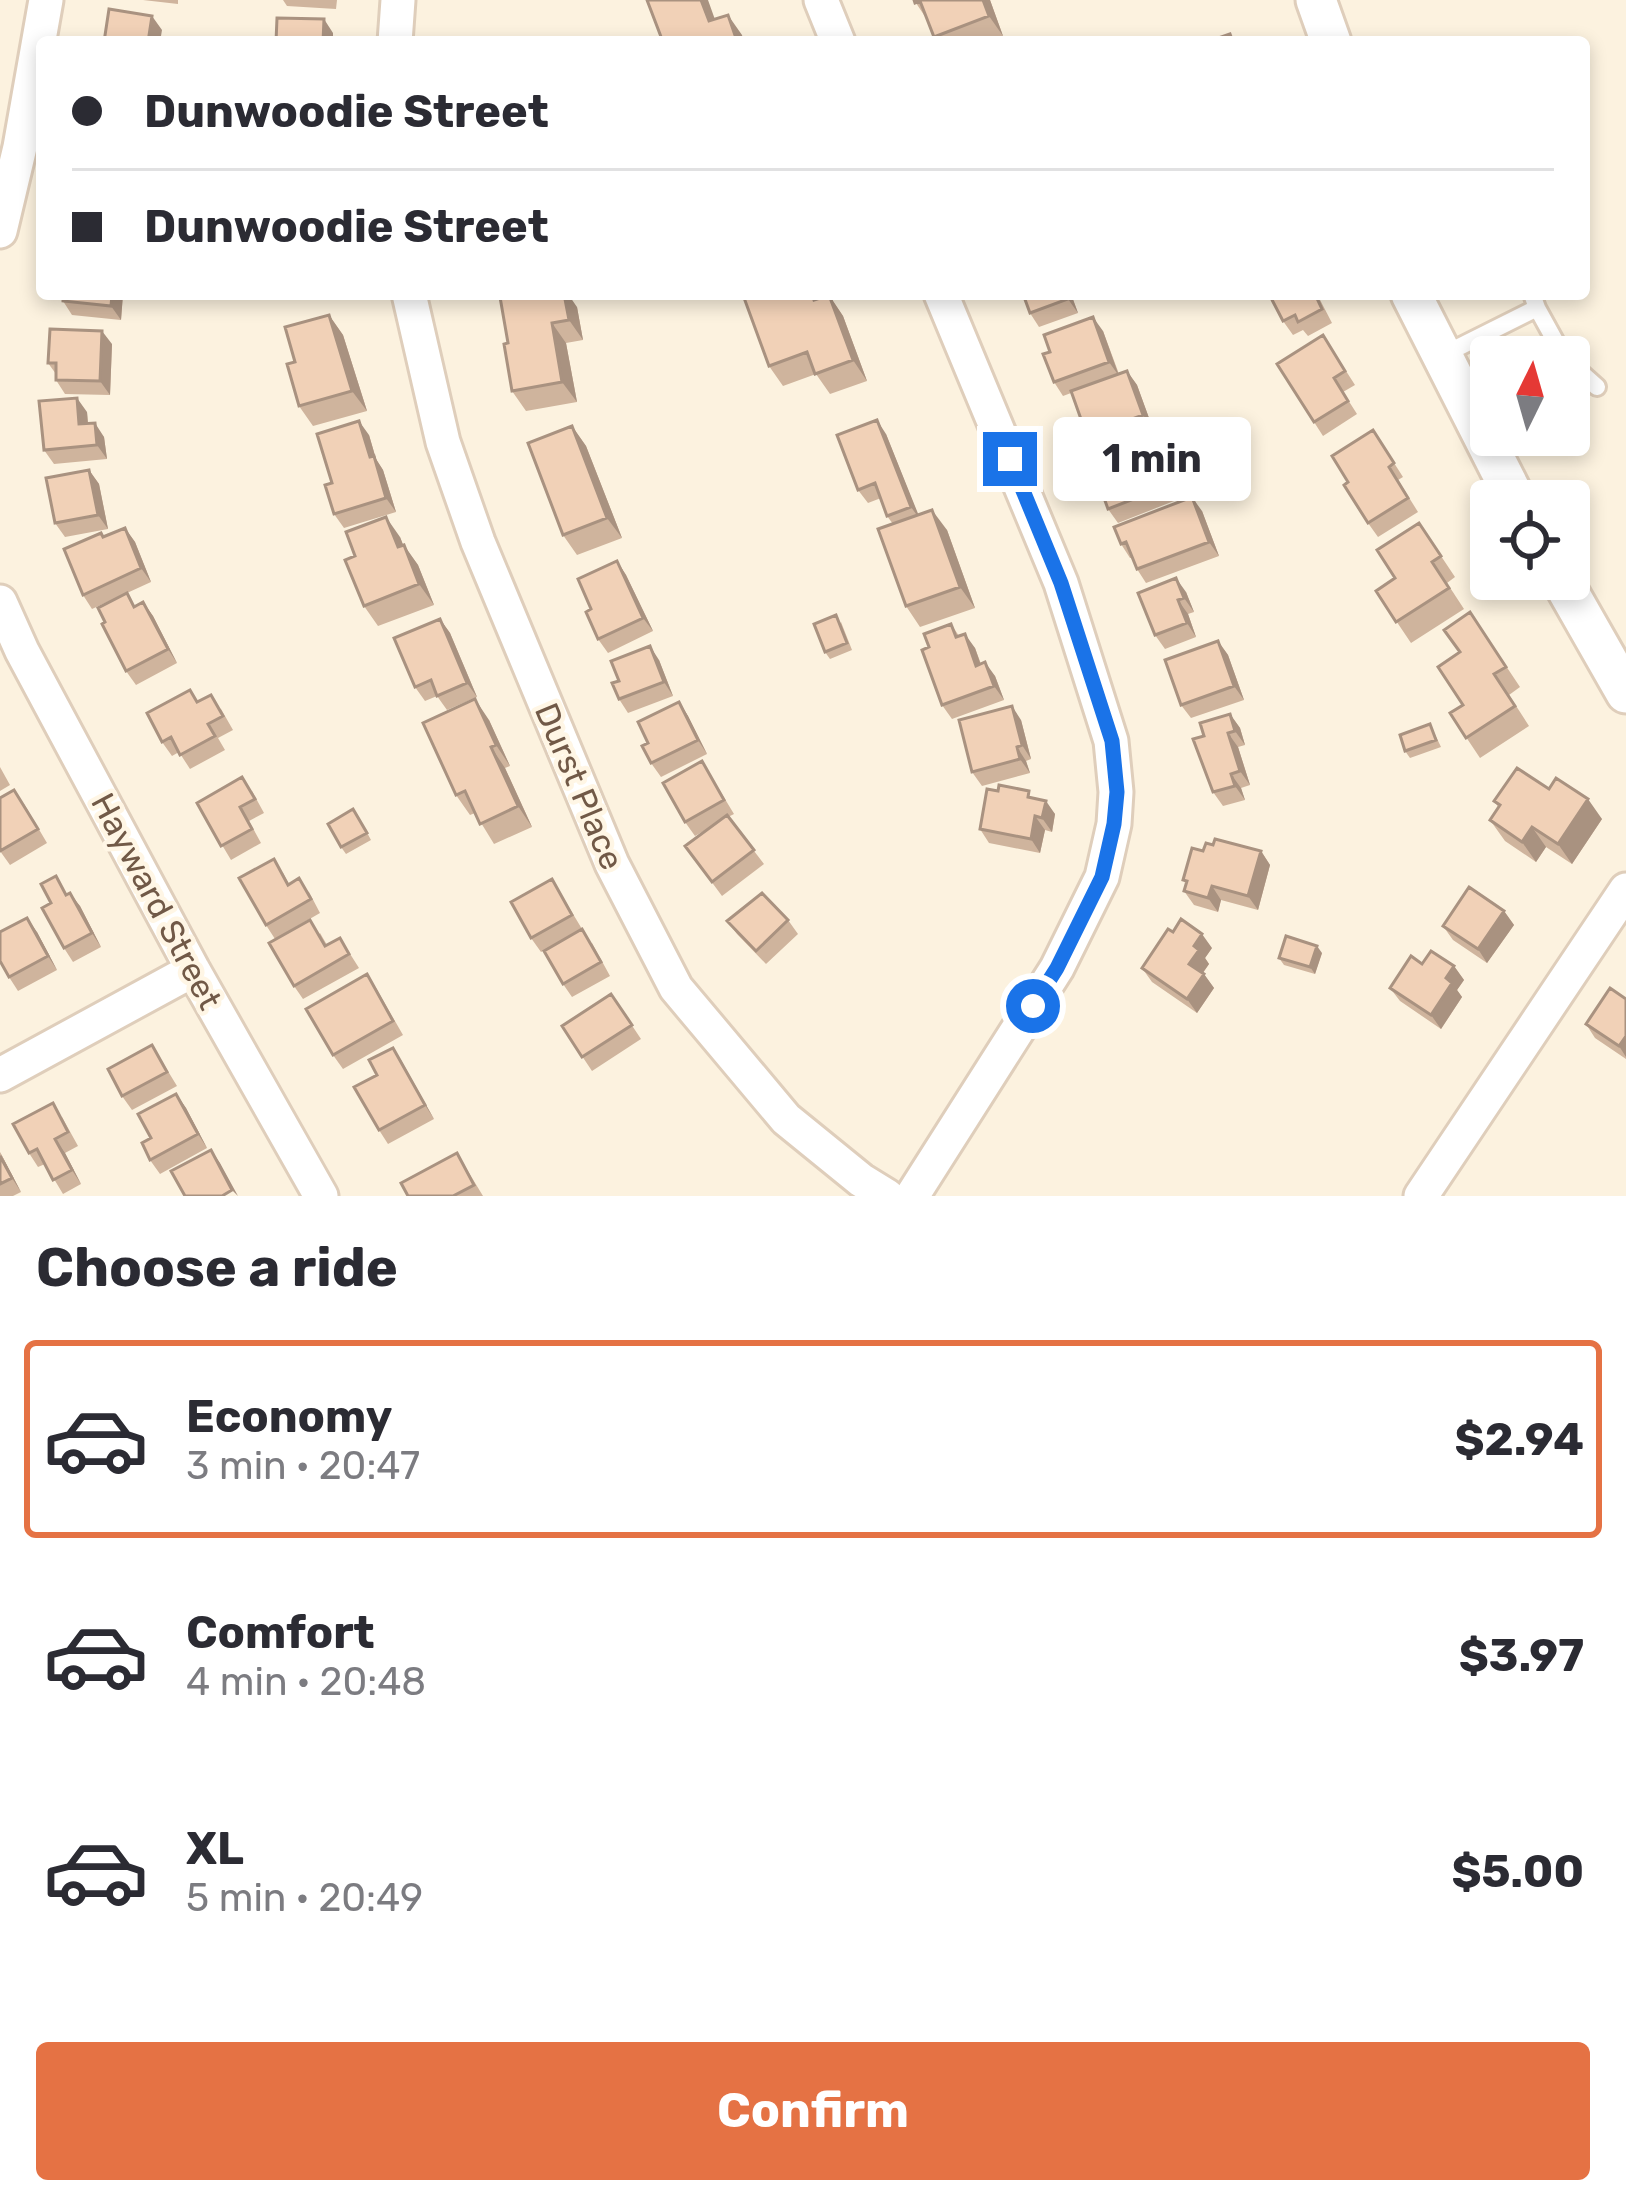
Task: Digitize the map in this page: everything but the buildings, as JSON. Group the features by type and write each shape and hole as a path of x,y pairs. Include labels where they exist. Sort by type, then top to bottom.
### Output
{"street":[{"path":"40,36 46,0"},
{"path":"395,36 398,0"},
{"path":"821,0 836,36"},
{"path":"1316,0 1329,36"},
{"path":"0,231 36,57"},
{"name":"Durst Place","path":"410,300 443,442 478,542 612,864 676,988 786,1119 887,1196"},
{"path":"912,1196 1057,968 1102,877 1117,792 1112,741 1061,583 943,300"},
{"path":"1414,300 1505,480"},
{"path":"1573,600 1626,693"},
{"name":"Hayward Street","path":"0,602 193,970 321,1196"},
{"path":"1421,1196 1626,890"},
{"path":"0,1075 193,970"}],"lane":[{"path":"1442,356 1534,301 1553,336"},
{"path":"1590,381 1597,387"}],"route":[{"path":"1010,459 1061,583 1112,741 1117,792 1102,877 1033,1006"}]}
